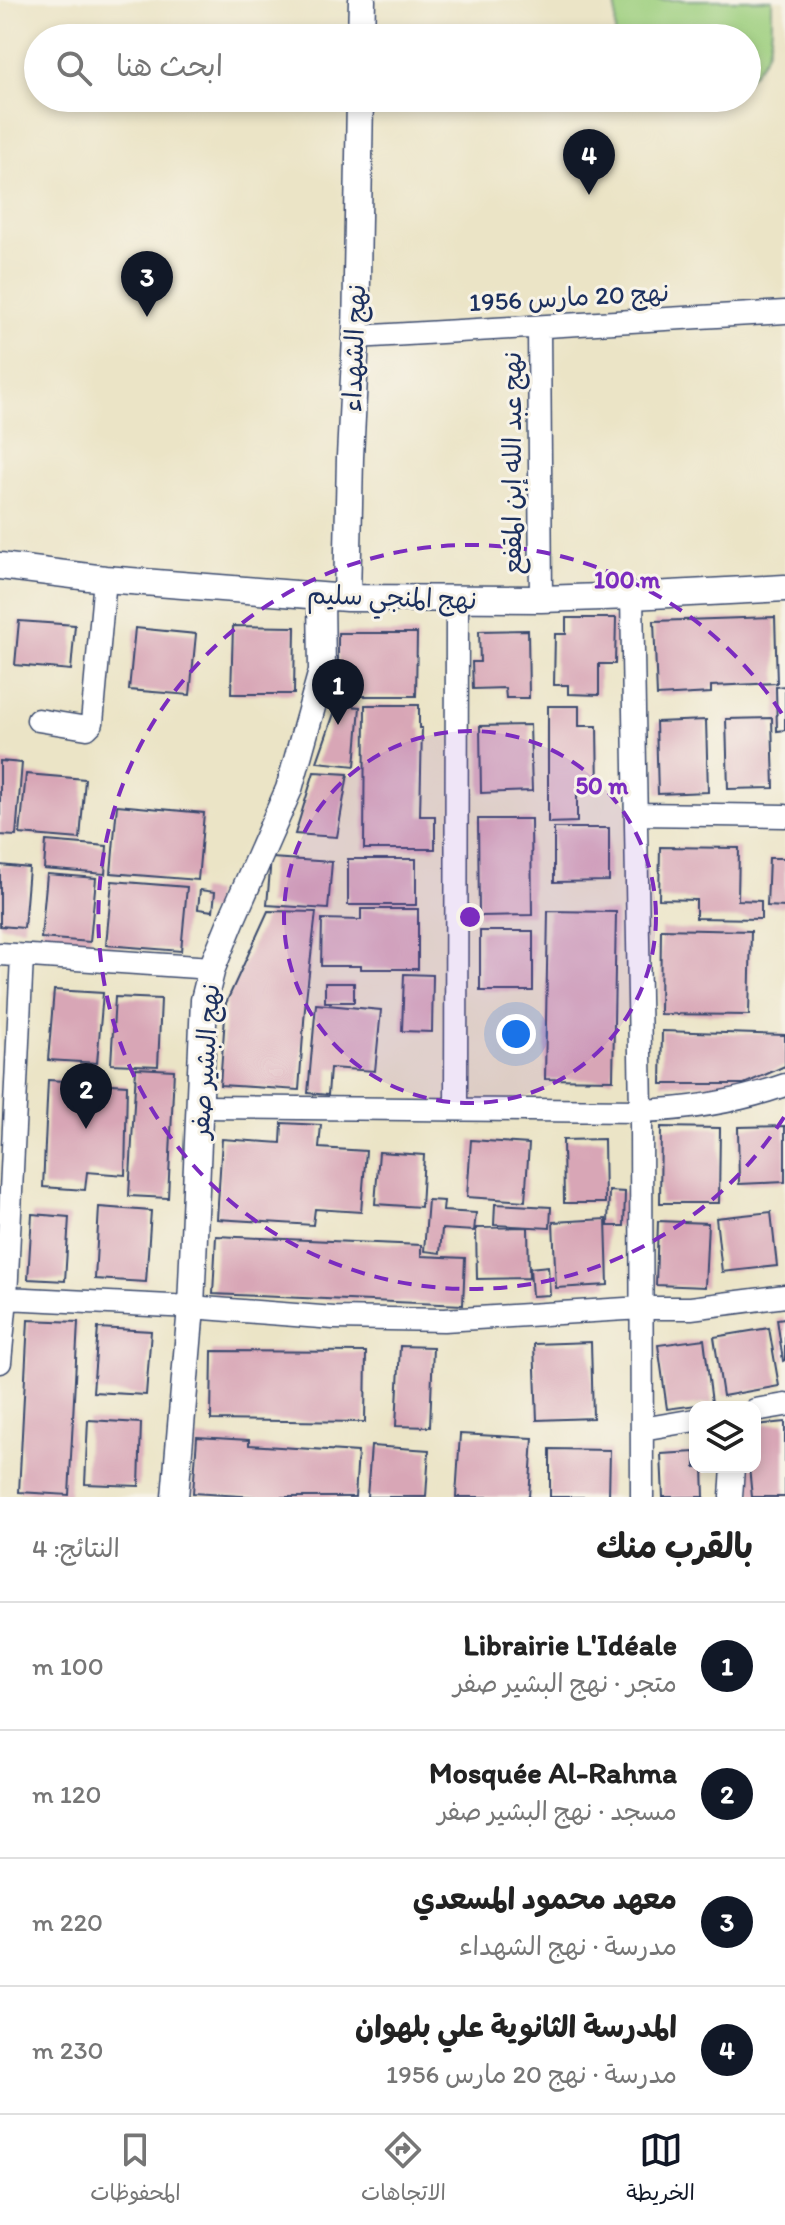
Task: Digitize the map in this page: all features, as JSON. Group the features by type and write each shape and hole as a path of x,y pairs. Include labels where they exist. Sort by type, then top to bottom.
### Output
{"street":[{"path":"361,24 362,0"},
{"name":"نهج الشهداء","path":"334,597 350,457 356,337 360,112"},
{"name":"نهج 20 مارس 1956","path":"356,337 785,312"},
{"name":"نهج عبد الله إبن المقفع","path":"539,327 541,599"},
{"name":"نهج المنجي سليم","path":"0,566 105,579 334,597 541,599 785,588"},
{"path":"38,720 87,728 92,723 105,579"},
{"path":"632,596 641,1111 642,1497"},
{"name":"نهج البشير صفر","path":"175,1497 191,1307 204,1000 212,968 289,789 322,671 334,597"},
{"path":"456,1109 457,600"},
{"path":"636,814 785,816"},
{"path":"0,1362 6,1298 5,1179 11,955 212,968"},
{"path":"200,1107 641,1111 720,1104 785,1085"},
{"path":"6,1298 334,1318 444,1320 691,1308 785,1296"},
{"path":"761,1409 785,1405"},
{"path":"642,1429 689,1421"},
{"path":"731,1497 733,1473"}],"green space":[{"path":"616,0 772,0 770,44 761,63 761,24 615,24"}],"building":[{"path":"775,617 777,683 711,686 711,693 657,696 654,621"},
{"path":"566,618 616,618 615,664 599,664 599,695 568,694 568,685 554,685 555,634 566,634"},
{"path":"19,621 75,625 71,670 15,665"},
{"path":"233,626 295,627 294,694 231,694"},
{"path":"135,628 196,634 190,695 129,690"},
{"path":"528,630 529,698 506,698 505,688 473,689 472,662 480,662 479,631"},
{"path":"338,633 417,633 416,696 338,696"},
{"path":"785,686 785,730 777,731 776,687"},
{"path":"337,705 360,707 355,766 317,762"},
{"path":"365,705 419,705 419,728 422,728 420,816 435,816 435,849 364,849"},
{"path":"548,706 579,706 579,726 597,726 598,792 577,792 577,822 548,823"},
{"path":"772,718 774,788 728,789 726,719"},
{"path":"706,720 708,792 658,794 656,722"},
{"path":"530,725 532,791 481,793 480,726"},
{"path":"0,761 22,763 16,836 0,835"},
{"path":"314,772 348,774 337,837 295,834"},
{"path":"26,774 85,779 80,839 20,834"},
{"path":"117,805 204,813 198,880 111,873"},
{"path":"478,819 531,819 532,915 479,916"},
{"path":"554,828 609,828 609,881 554,882"},
{"path":"46,841 107,846 105,874 44,869"},
{"path":"660,847 739,848 738,900 761,901 761,919 696,918 696,900 659,899"},
{"path":"271,858 332,862 328,909 267,905"},
{"path":"769,858 785,858 785,907 767,906"},
{"path":"348,859 416,859 416,905 348,905"},
{"path":"0,865 29,868 24,928 0,926"},
{"path":"47,874 96,878 90,942 41,938"},
{"path":"112,881 187,887 181,951 106,945"},
{"path":"200,890 215,892 213,911 198,909"},
{"path":"361,909 418,909 418,969 321,966 322,919 361,920"},
{"path":"268,911 316,912 299,1090 220,1085 226,1003"},
{"path":"548,911 616,912 613,1080 545,1079"},
{"path":"661,929 751,931 749,1015 660,1014"},
{"path":"480,931 533,931 533,991 480,991"},
{"path":"404,974 433,975 432,1032 402,1031"},
{"path":"325,983 354,983 354,1002 325,1002"},
{"path":"54,990 103,993 97,1063 48,1060"},
{"path":"115,997 161,999 158,1066 111,1064"},
{"path":"316,1004 381,1010 375,1071 330,1068 328,1095 308,1093"},
{"path":"662,1031 785,1035 785,1066 744,1084 661,1084"},
{"path":"136,1068 174,1070 168,1198 129,1196"},
{"path":"48,1080 127,1085 125,1175 87,1172 85,1190 43,1187"},
{"path":"282,1123 321,1125 319,1148 366,1151 361,1212 315,1209 313,1225 217,1219 222,1139 281,1143"},
{"path":"785,1126 785,1182 739,1184 738,1127"},
{"path":"661,1127 720,1128 719,1203 660,1203"},
{"path":"604,1139 605,1203 564,1203 563,1140"},
{"path":"471,1140 529,1144 525,1201 467,1197"},
{"path":"379,1152 424,1155 421,1207 375,1204"},
{"path":"609,1191 625,1192 624,1226 608,1226"},
{"path":"428,1200 444,1201 443,1211 476,1213 474,1231 442,1229 440,1253 424,1251"},
{"path":"495,1204 551,1207 550,1228 494,1225"},
{"path":"99,1207 151,1211 146,1282 95,1279"},
{"path":"771,1212 777,1266 722,1272 716,1218"},
{"path":"32,1214 69,1217 65,1281 28,1279"},
{"path":"606,1219 608,1285 556,1288 553,1222"},
{"path":"658,1221 708,1223 705,1287 656,1285"},
{"path":"528,1227 529,1278 477,1279 476,1228"},
{"path":"216,1236 421,1245 421,1256 465,1258 463,1305 213,1294"},
{"path":"548,1266 550,1295 532,1296 530,1268"},
{"path":"785,1318 785,1360 783,1361 777,1319"},
{"path":"28,1320 78,1322 69,1495 19,1492"},
{"path":"98,1328 151,1331 146,1395 93,1392"},
{"path":"769,1328 779,1386 723,1396 714,1337"},
{"path":"704,1339 712,1401 689,1401 689,1406 667,1409 658,1345"},
{"path":"591,1342 593,1418 537,1420 534,1344"},
{"path":"400,1346 433,1347 430,1427 396,1426"},
{"path":"212,1351 366,1352 365,1422 211,1420"},
{"path":"88,1420 141,1423 139,1486 85,1484"},
{"path":"785,1422 785,1497 752,1497 750,1473 761,1473 761,1424"},
{"path":"460,1434 533,1438 529,1497 456,1497"},
{"path":"197,1437 249,1440 249,1445 358,1452 355,1497 257,1497 193,1493"},
{"path":"371,1446 429,1450 426,1497 367,1497"},
{"path":"550,1449 610,1450 609,1497 550,1497"},
{"path":"689,1452 689,1473 703,1473 704,1497 663,1497 661,1454"}],"place":[{"name":"المدرسة الثانوية علي بلهوان","path":"589,195"},
{"name":"معهد محمود المسعدي","path":"147,317"},
{"name":"Librairie L'Idéale","path":"338,725"},
{"name":"Mosquée Al-Rahma","path":"86,1129"}]}
